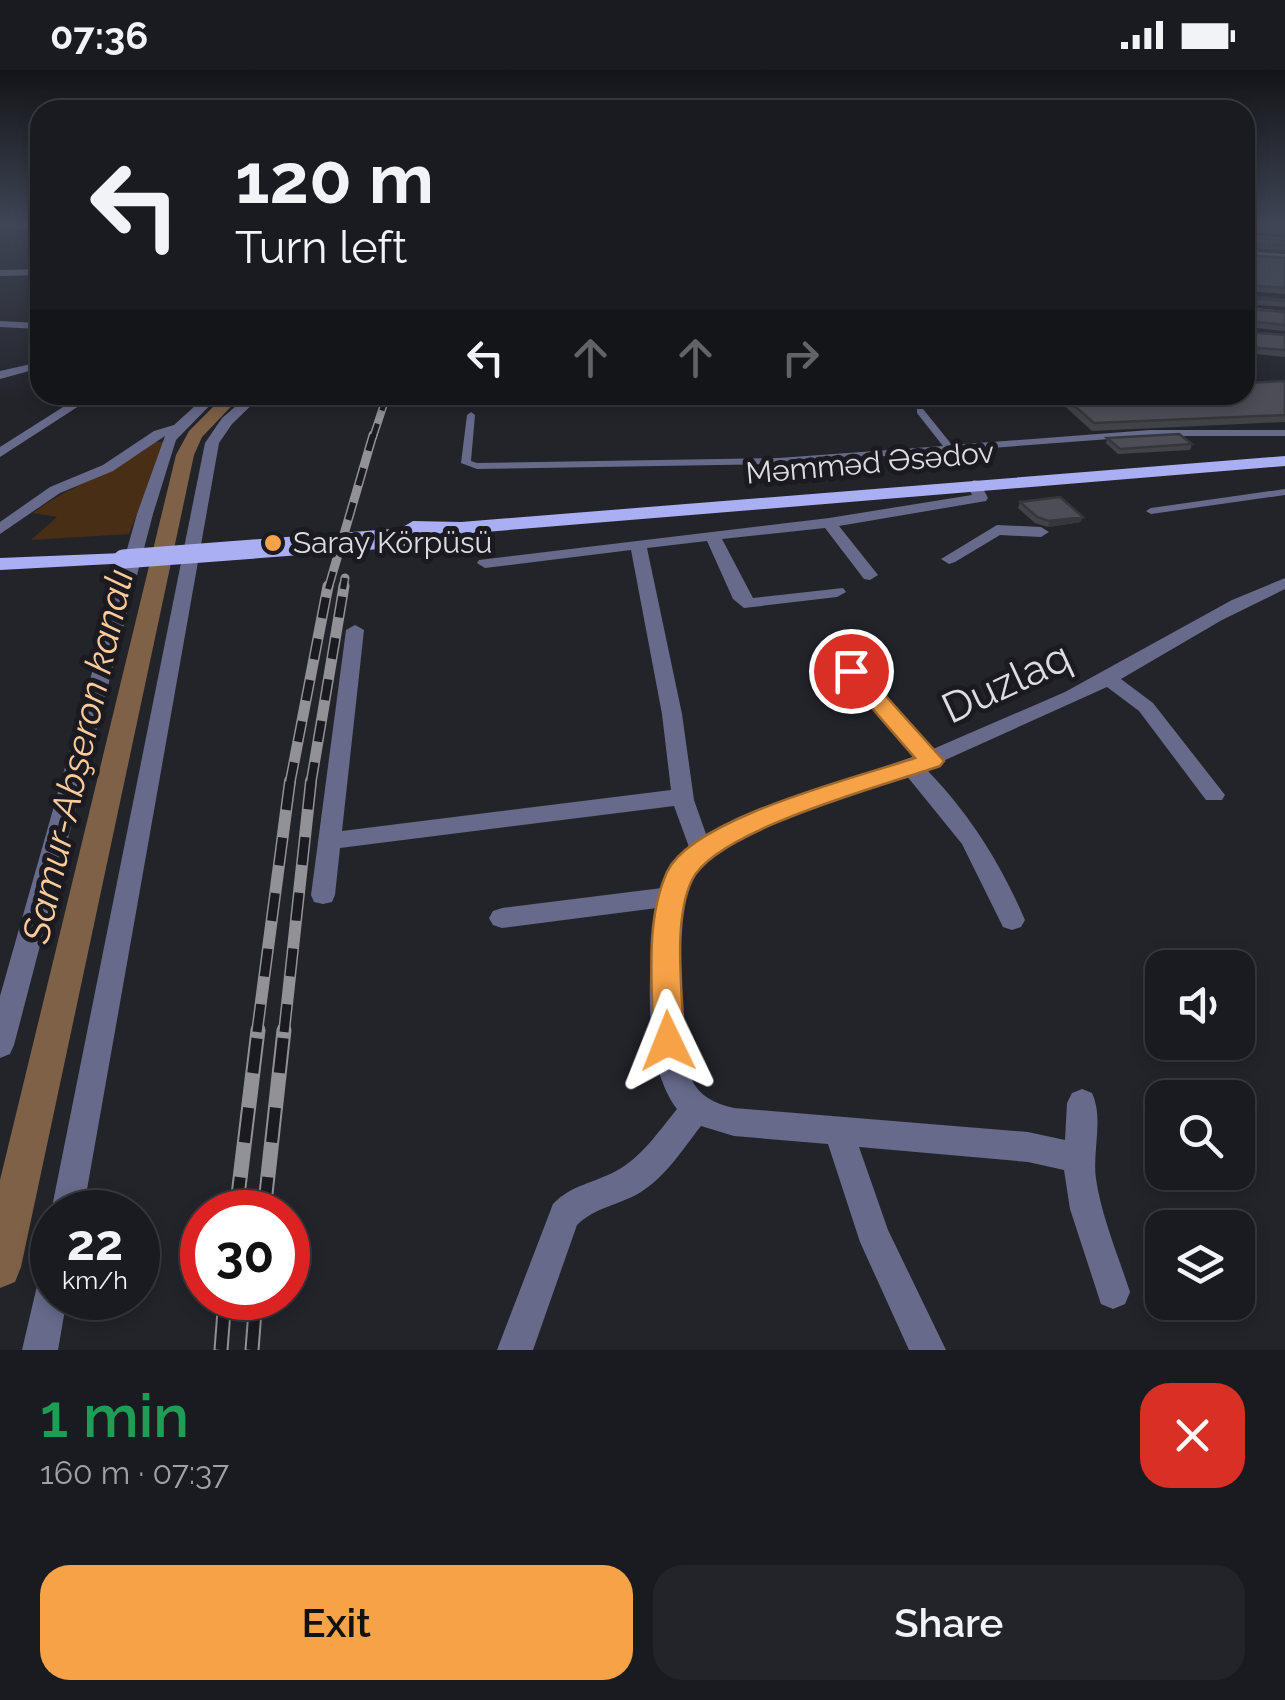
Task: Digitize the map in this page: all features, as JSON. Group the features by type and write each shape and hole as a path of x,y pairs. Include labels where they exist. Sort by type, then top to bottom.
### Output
{"main road":[{"name":"Məmməd Əsədov","path":"0,564 978,491 1285,460"}],"street":[{"path":"0,324 30,326"},
{"path":"0,374 30,367"},
{"path":"0,453 74,405"},
{"path":"0,1045 145,514 170,439 203,405"},
{"path":"70,1190 190,578 212,443 245,405"},
{"path":"0,529 55,490 108,468 159,434 178,428"},
{"path":"485,562 830,522 978,491 984,515 997,530"},
{"path":"830,522 870,575"},
{"path":"949,559 997,530 1041,532"},
{"path":"713,536 742,599 750,604 837,592"},
{"path":"638,544 670,699 680,797 686,820 702,850"},
{"name":"Duzlaq","path":"695,1110 679,1090 666,1021 668,930 680,873 702,850 750,823 922,764 1108,678 1258,594 1285,584"},
{"path":"323,895 355,630"},
{"path":"851,671 922,764 991,866 1012,920"},
{"path":"1108,678 1146,706 1214,794"},
{"path":"329,841 680,797"},
{"path":"502,918 673,896"},
{"path":"1082,1103 1084,1124 1079,1158 1083,1190 1113,1292"},
{"path":"515,1350 564,1215 576,1200 629,1182 650,1164 695,1110 734,1122 1028,1147 1079,1158"},
{"path":"839,1130 851,1185 876,1249 928,1350"},
{"path":"40,1350 46,1320"}],"lane":[{"path":"1255,310 1285,313"},
{"path":"920,412 948,448"},
{"path":"470,415 466,463 476,466 779,461 1150,434 1285,433"},
{"path":"1152,511 1285,492"}],"shaded area":[{"path":"155,442 165,442 129,534 31,540 57,517 33,513"}],"building":[{"path":"1255,285 1285,285 1285,288 1255,286"},
{"path":"1255,310 1285,312 1285,325 1255,322"},
{"path":"1255,333 1285,335 1285,350 1255,348"},
{"path":"1285,381 1285,415 1094,423 1073,405 1255,405 1255,382"},
{"path":"1179,434 1192,444 1120,449 1107,438"},
{"path":"1060,497 1083,517 1049,521 1037,517 1020,502"}],"waterway":[{"name":"Samur-Abşeron kanalı","path":"0,1267 185,455 195,435 224,405"}],"railway":[{"path":"373,437 384,405"},
{"path":"328,589 373,435"},
{"path":"343,589 345,578"},
{"path":"290,783 328,586"},
{"path":"311,783 344,586"},
{"path":"257,1032 290,781"},
{"path":"284,1032 311,781"},
{"path":"239,1190 258,1030"},
{"path":"266,1190 284,1030"},
{"path":"221,1350 223,1320"},
{"path":"252,1350 254,1320"}],"place":[{"name":"Saray Körpüsü","path":"273,543"}],"route":[{"path":"668,1041 668,930 680,873 720,837 750,823 932,761 851,671"}]}
